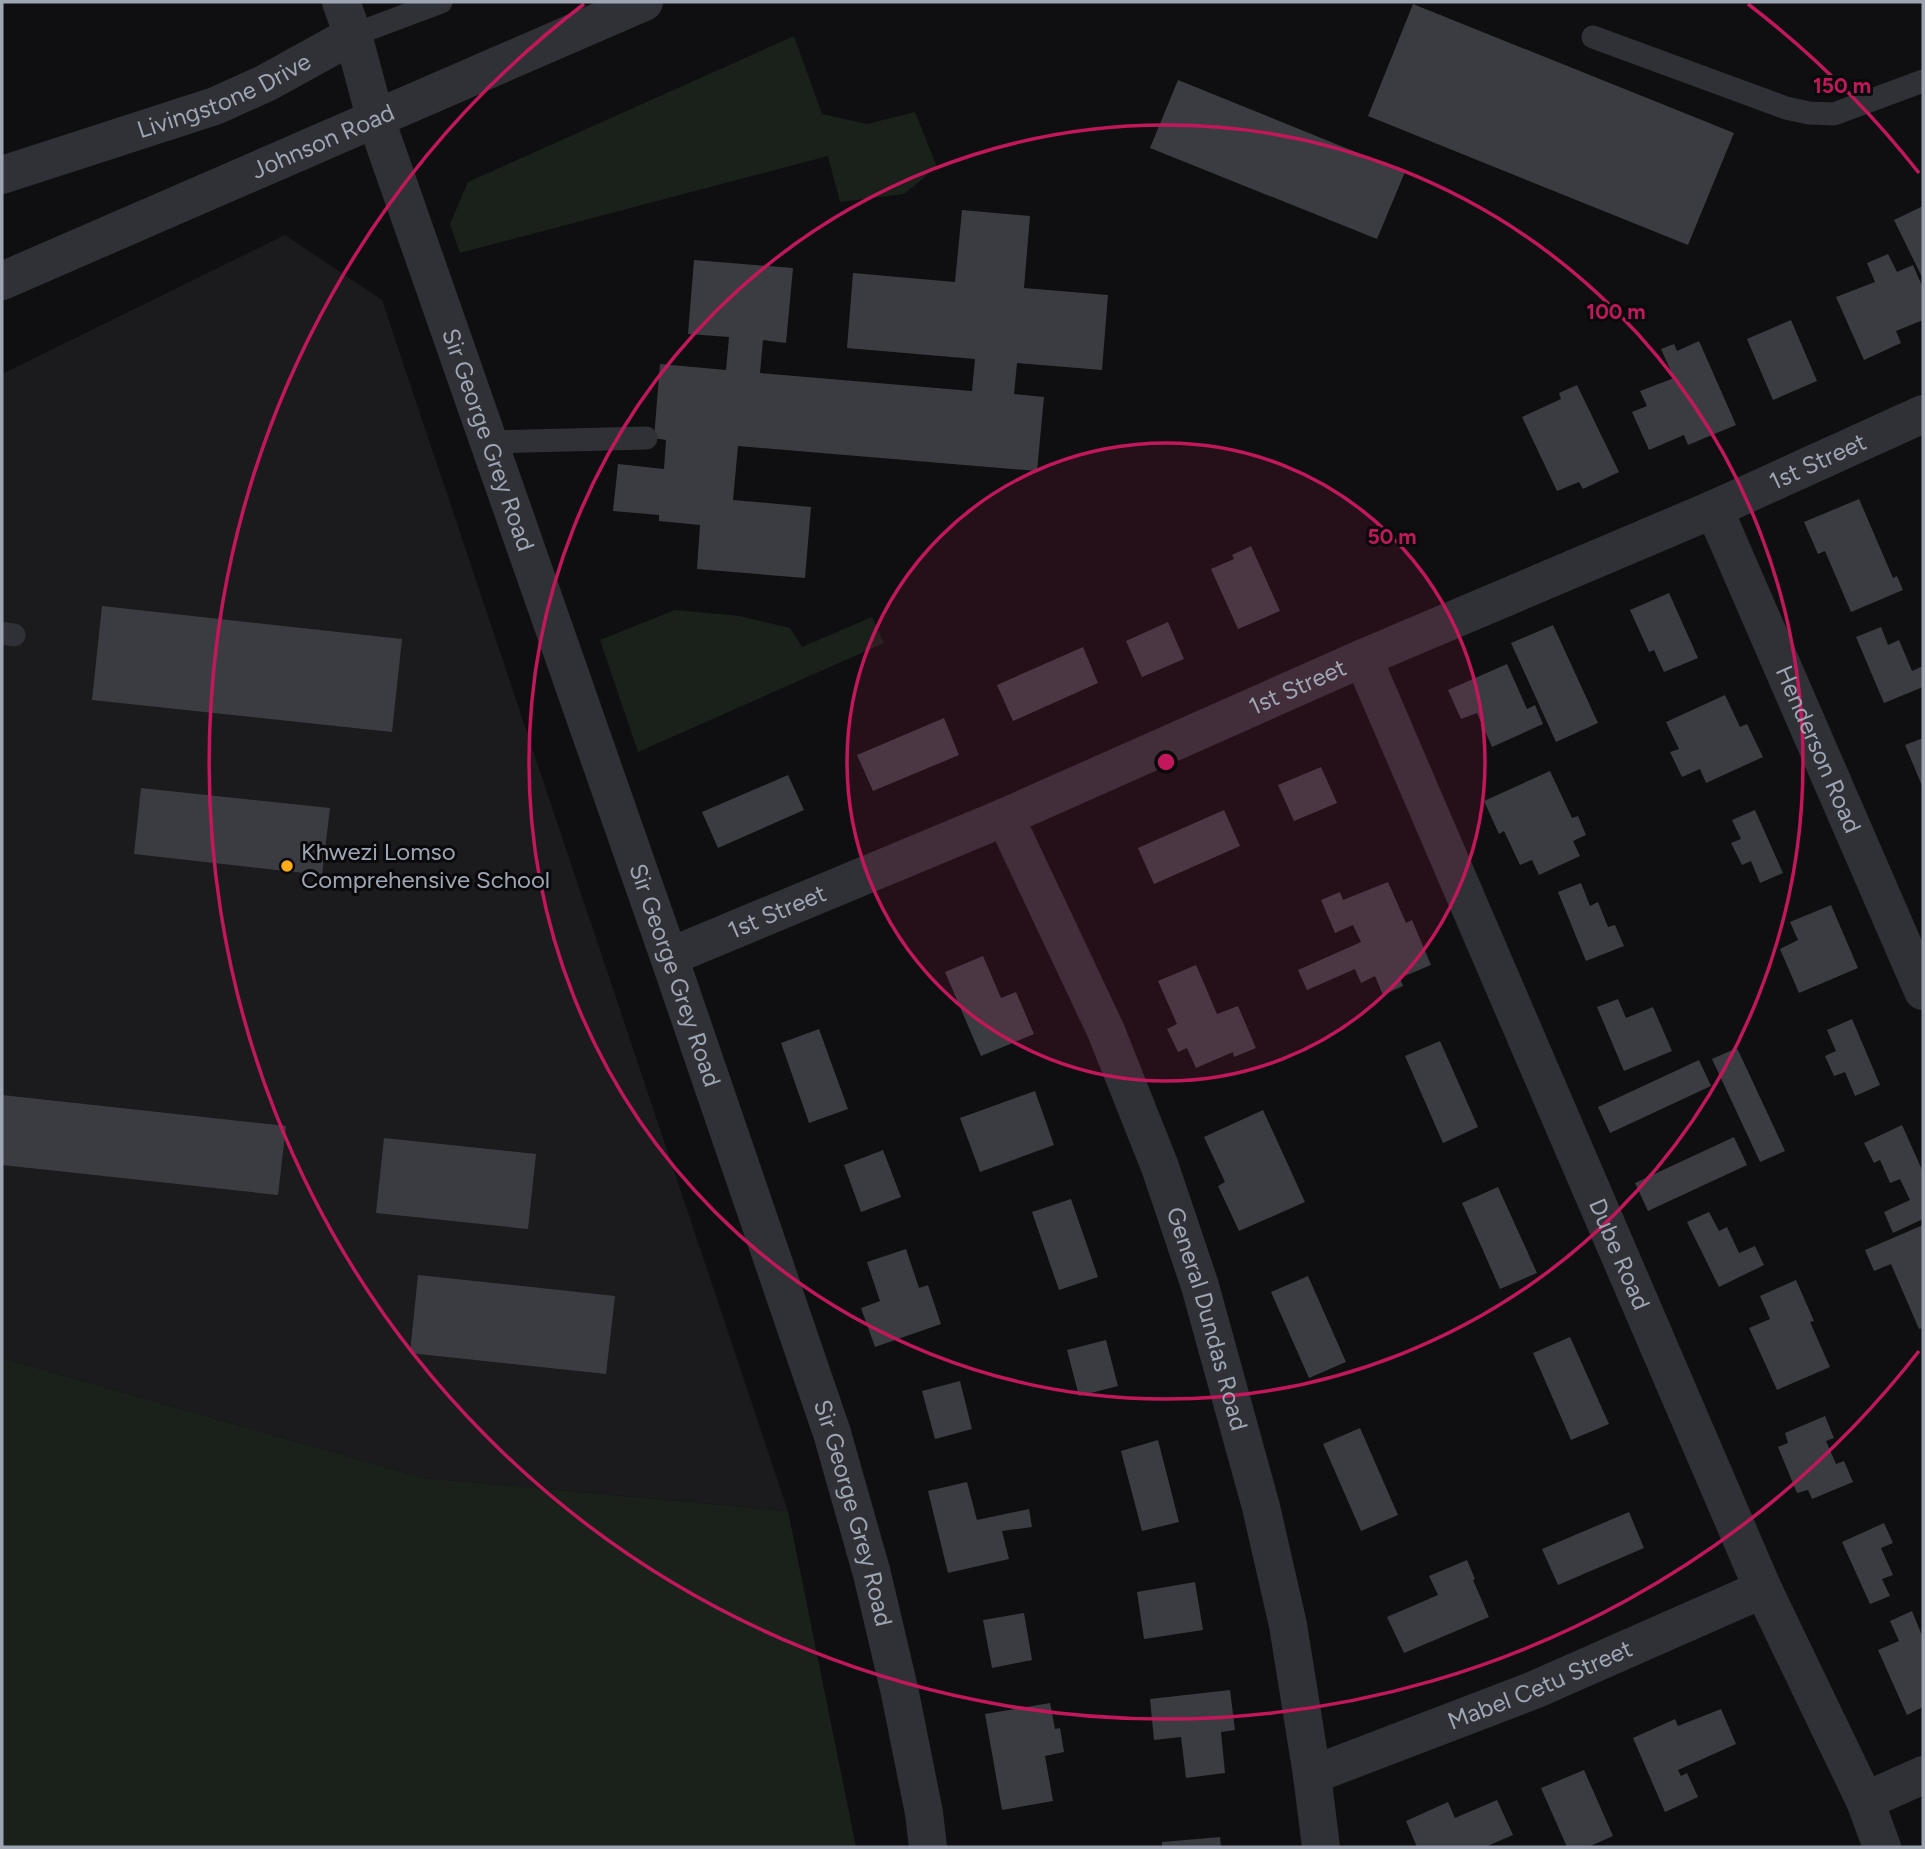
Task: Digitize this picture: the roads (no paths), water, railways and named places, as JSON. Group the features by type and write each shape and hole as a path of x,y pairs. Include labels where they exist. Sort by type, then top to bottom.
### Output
{"street":[{"name":"Johnson Road","path":"2,281 644,2"},
{"name":"Sir George Grey Road","path":"347,18 375,117 669,957 832,1433 872,1574 900,1693 924,1813 928,1847"},
{"name":"Livingstone Drive","path":"2,175 215,106 267,83 347,18"},
{"name":"1st Street","path":"669,957 1005,817 1363,658 1714,509 1923,414"},
{"name":"Henderson Road","path":"1714,509 1923,990"},
{"name":"Dube Road","path":"1363,658 1763,1589 1864,1801 1882,1847"},
{"name":"General Dundas Road","path":"1005,817 1106,1031 1160,1167 1200,1286 1261,1507 1287,1625 1321,1847"},
{"name":"Mabel Cetu Street","path":"1312,1775 1534,1690 1763,1589"},
{"path":"1864,1801 1923,1775"}],"lane":[{"name":"Livingstone Drive","path":"347,18 441,2"},
{"path":"1593,37 1786,108 1810,113 1834,114 1923,81"},
{"path":"489,442 646,438"}],"place":[{"name":"Khwezi Lomso Comprehensive School","path":"287,866"}]}
